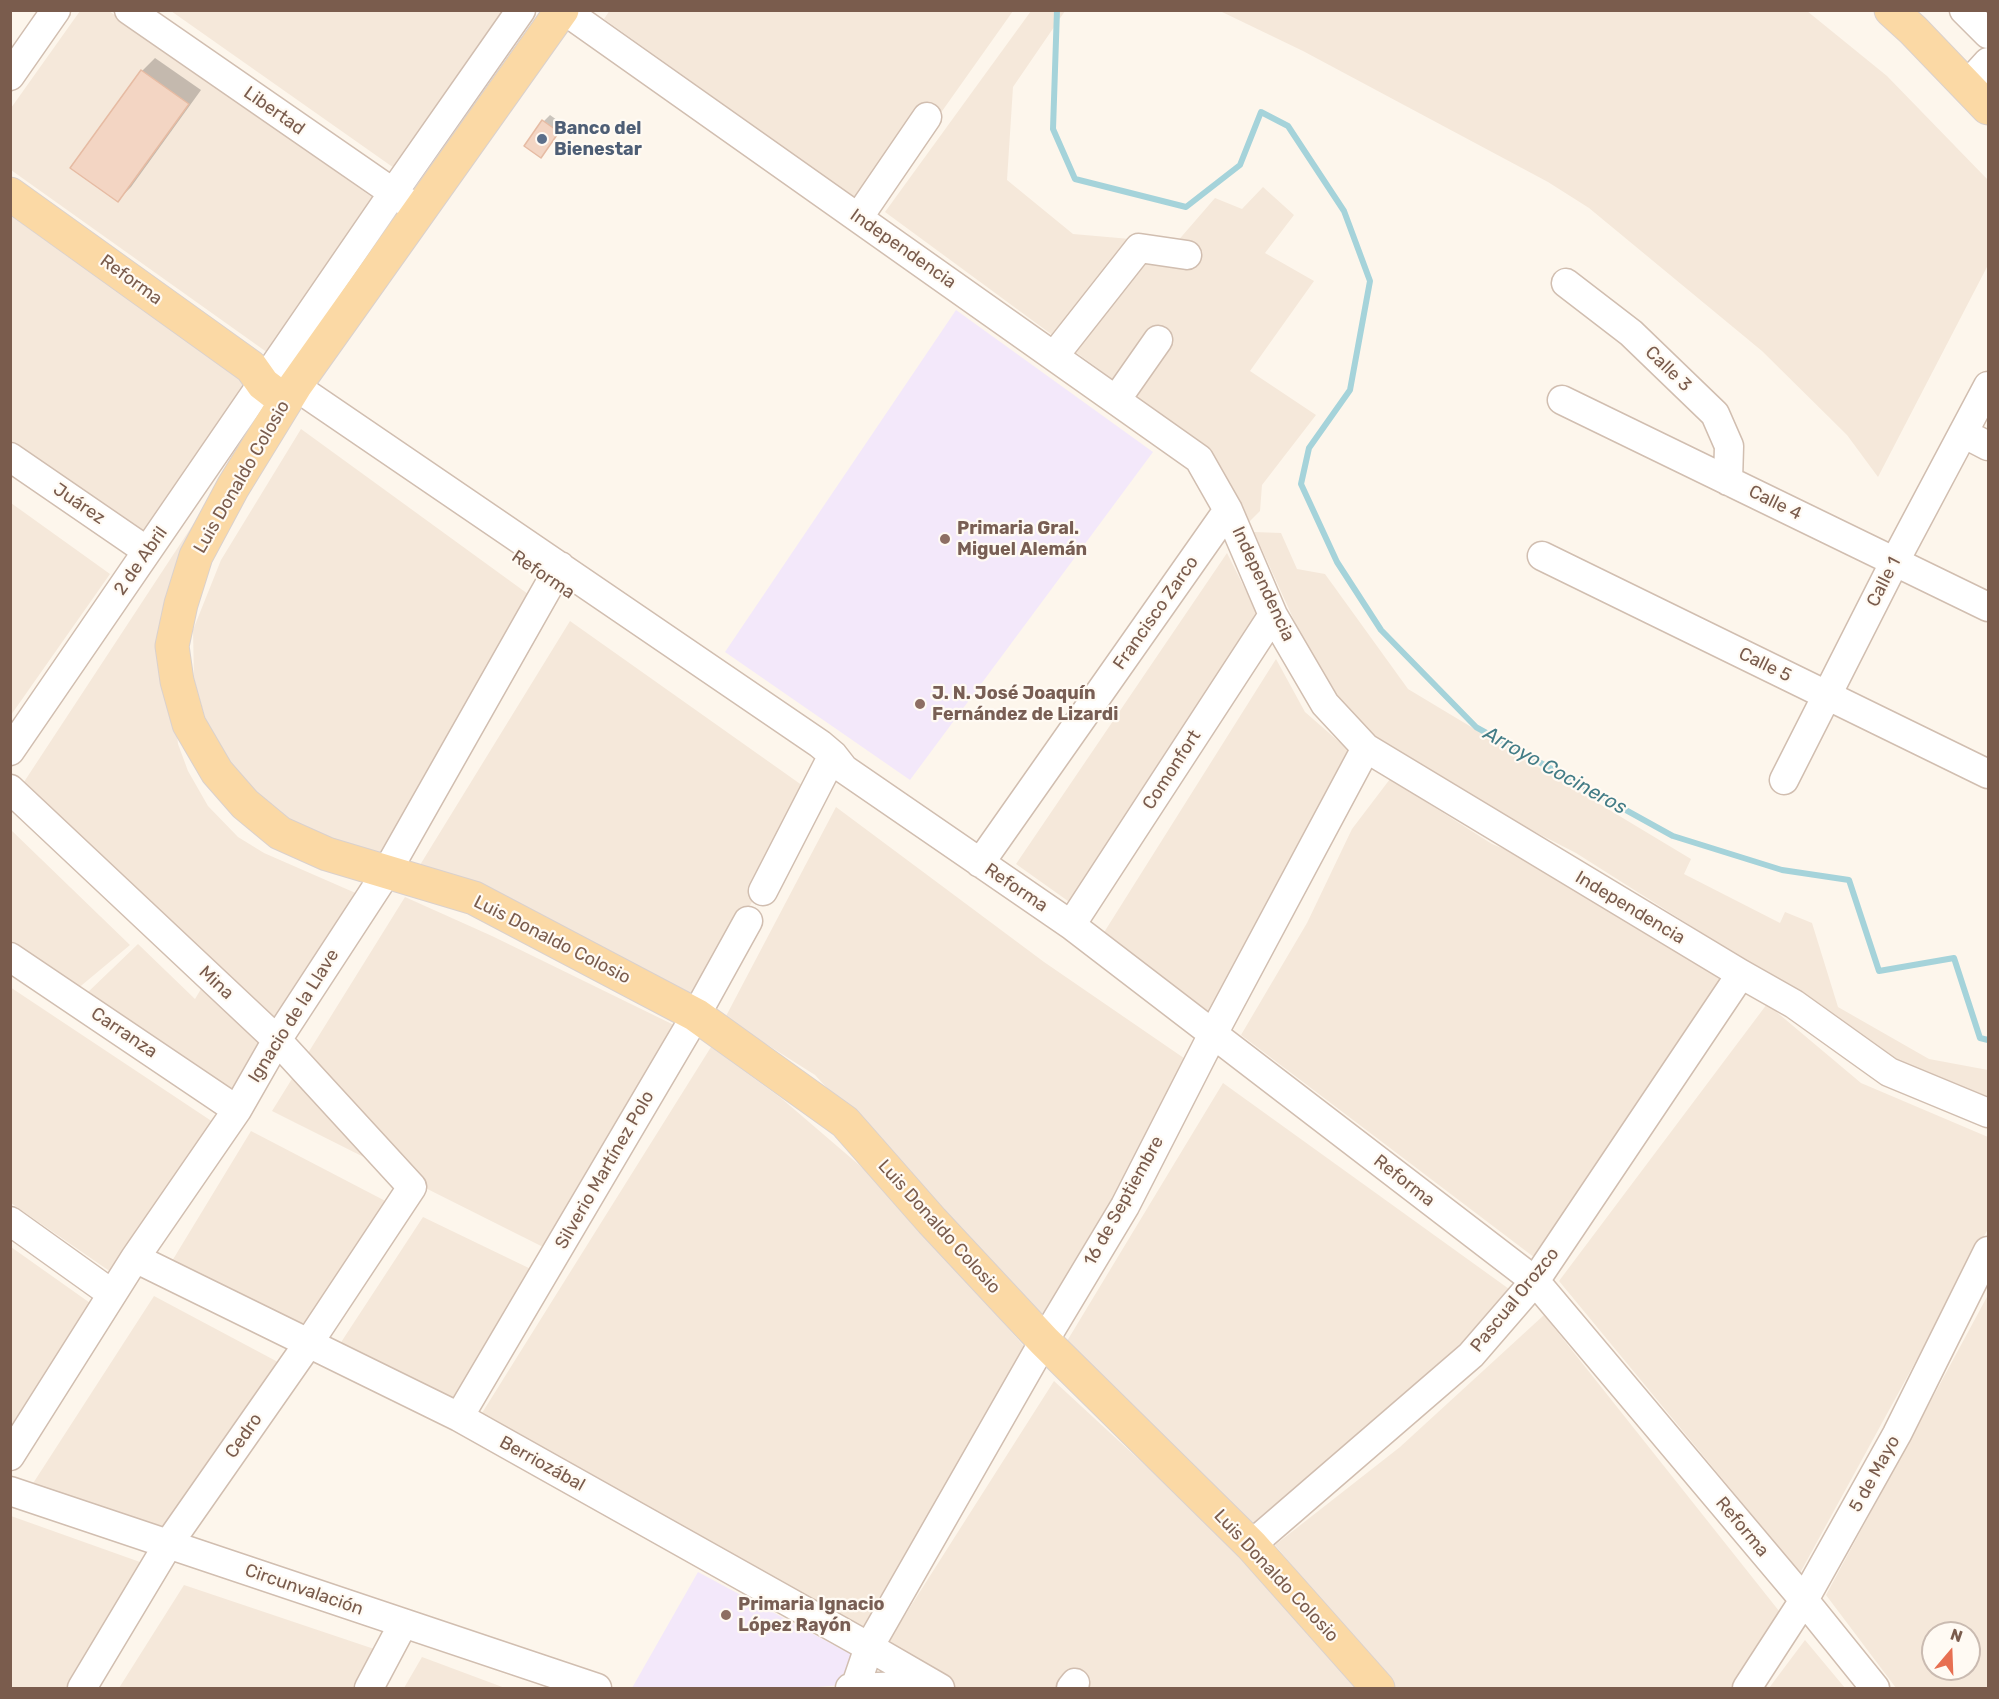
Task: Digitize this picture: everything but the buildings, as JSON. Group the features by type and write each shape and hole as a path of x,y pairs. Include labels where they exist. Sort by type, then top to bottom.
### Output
{"main road":[{"name":"Luis Donaldo Colosio","path":"563,10 419,211 273,382 233,487 196,556 181,604 172,646 177,681 189,724 217,772 244,804 280,833 327,854 474,898 696,1015 845,1122 932,1221 1044,1341 1251,1545 1378,1689"},
{"path":"1891,10 1981,85"},
{"name":"Reforma","path":"10,194 273,382"}],"street":[{"path":"10,76 56,10"},
{"name":"Libertad","path":"129,10 419,211"},
{"name":"Luis Donaldo Colosio","path":"273,382 393,193 521,10"},
{"name":"Independencia","path":"563,10 1198,459 1228,510 1273,615 1325,704 1366,748 1794,1004 1889,1072 1989,1113"},
{"path":"1964,10 1989,34"},
{"path":"858,218 927,117"},
{"path":"1054,356 1139,248 1187,255"},
{"name":"Calle 3","path":"1566,283 1631,333 1715,414 1729,446 1728,481"},
{"path":"1116,400 1158,340"},
{"name":"Reforma","path":"273,382 1071,925 1535,1281 1804,1600 1875,1689"},
{"name":"2 de Abril","path":"10,751 147,551 273,382"},
{"name":"Calle 1","path":"1784,780 1895,561 1989,386"},
{"name":"Calle 4","path":"1562,400 1989,607"},
{"path":"1963,433 1989,446"},
{"name":"Juárez","path":"10,457 147,551"},
{"name":"Francisco Zarco","path":"980,863 1228,510"},
{"name":"Calle 5","path":"1542,556 1989,774"},
{"name":"Ignacio de la Llave","path":"10,1456 135,1258 237,1110 276,1040 386,873 556,573"},
{"name":"Comonfort","path":"1071,925 1273,615"},
{"name":"16 de Septiembre","path":"869,1647 1044,1341 1125,1206 1213,1034 1366,748"},
{"path":"763,891 834,763"},
{"name":"Mina","path":"10,789 276,1040 412,1187"},
{"name":"Silverio Martínez Polo","path":"459,1417 696,1015 748,921"},
{"name":"Carranza","path":"10,957 237,1110"},
{"name":"Pascual Orozco","path":"1251,1545 1471,1355 1535,1281 1741,974"},
{"name":"Cedro","path":"82,1689 168,1543 308,1344 412,1187"},
{"path":"10,1221 112,1294"},
{"name":"5 de Mayo","path":"1747,1689 1804,1600 1897,1434 1989,1251"},
{"name":"Berriozábal","path":"135,1258 459,1417 937,1687"},
{"name":"Circunvalación","path":"10,1491 597,1689"},
{"path":"369,1689 403,1624"},
{"path":"855,1688 869,1647"},
{"path":"850,1689 937,1687"}],"shaded area":[{"path":"610,10 1013,11 872,210 604,19"},
{"path":"80,11 109,11 383,205 275,358 11,170 11,108"},
{"path":"171,11 521,11 404,175"},
{"path":"1031,11 1065,11 1013,87 1007,180 1073,234 1176,243 1215,198 1242,209 1263,187 1294,215 1265,253 1314,281 1250,371 1316,415 1262,485 1260,511 1243,528 1172,423 885,212"},
{"path":"1220,11 1807,11 1887,76 1988,180 1988,265 1878,477 1847,435 1762,351 1589,208 1548,182 1303,51"},
{"path":"11,216 253,388 144,541 11,446"},
{"name":"Primaria Gral. Miguel Alemán","path":"956,310 1153,452 910,780 725,652"},
{"path":"261,421 166,622 178,744 188,771 208,806 238,837 264,853 367,898 238,1096 86,994 138,944 195,999 210,974 20,788"},
{"path":"301,429 539,602 385,860 324,844 254,803 210,734 194,679 193,630 221,560"},
{"path":"11,503 110,574 11,715"},
{"path":"1254,532 1281,533 1297,569 1325,574 1408,689 1691,859 1684,874 1780,923 1785,912 1812,923 1838,1007 1929,1059 1988,1070 1988,1113 1883,1073 1781,983 1576,853 1365,739 1326,691"},
{"path":"1227,553 1266,631 1082,911 1016,864"},
{"path":"570,621 813,793 697,1000 420,865"},
{"path":"1276,659 1305,712 1352,753 1215,1020 1103,934"},
{"path":"1390,779 1492,844 1548,867 1739,986 1543,1264 1241,1035 1307,923 1352,829"},
{"path":"836,807 1044,962 1194,1065 1043,1322 815,1075 725,1018"},
{"path":"10,829 130,945 76,990 11,944"},
{"path":"405,897 492,936 678,1027 549,1250 272,1111"},
{"path":"10,987 222,1128 121,1279 11,1203"},
{"path":"1767,1004 1861,1083 1988,1137 1988,1229 1800,1573 1559,1281"},
{"path":"711,1047 781,1098 879,1182 1030,1353 862,1643 472,1429"},
{"path":"1223,1083 1516,1294 1254,1528 1064,1346"},
{"path":"251,1131 395,1206 311,1341 169,1266"},
{"path":"423,1217 537,1272 452,1417 334,1353"},
{"path":"11,1247 100,1310 11,1449"},
{"path":"1988,1295 1988,1688 1896,1688 1826,1595"},
{"path":"154,1296 291,1369 175,1539 30,1488"},
{"path":"1544,1315 1783,1616 1737,1688 1389,1688 1357,1643 1275,1545 1400,1447"},
{"path":"1054,1381 1225,1539 1279,1598 1355,1688 941,1688 879,1656"},
{"path":"11,1516 154,1567 78,1688 11,1688"},
{"name":"Primaria Ignacio López Rayón","path":"698,1572 858,1658 843,1685 805,1688 632,1688"},
{"path":"184,1585 386,1653 364,1688 119,1688"},
{"path":"1805,1640 1845,1688 1769,1688"},
{"path":"422,1657 505,1688 404,1688"}],"waterway":[{"name":"Arroyo Cocineros","path":"1057,10 1053,129 1075,179 1186,207 1240,165 1261,112 1288,126 1344,211 1370,281 1350,390 1309,448 1301,484 1337,562 1381,630 1476,727 1673,836 1782,870 1849,880 1879,971 1954,958 1980,1038 1988,1040"}],"place":[{"name":"Banco del Bienestar","path":"542,139"},
{"name":"Primaria Gral. Miguel Alemán","path":"945,539"},
{"name":"J. N. José Joaquín Fernández de Lizardi","path":"920,704"},
{"name":"Primaria Ignacio López Rayón","path":"726,1615"}]}
